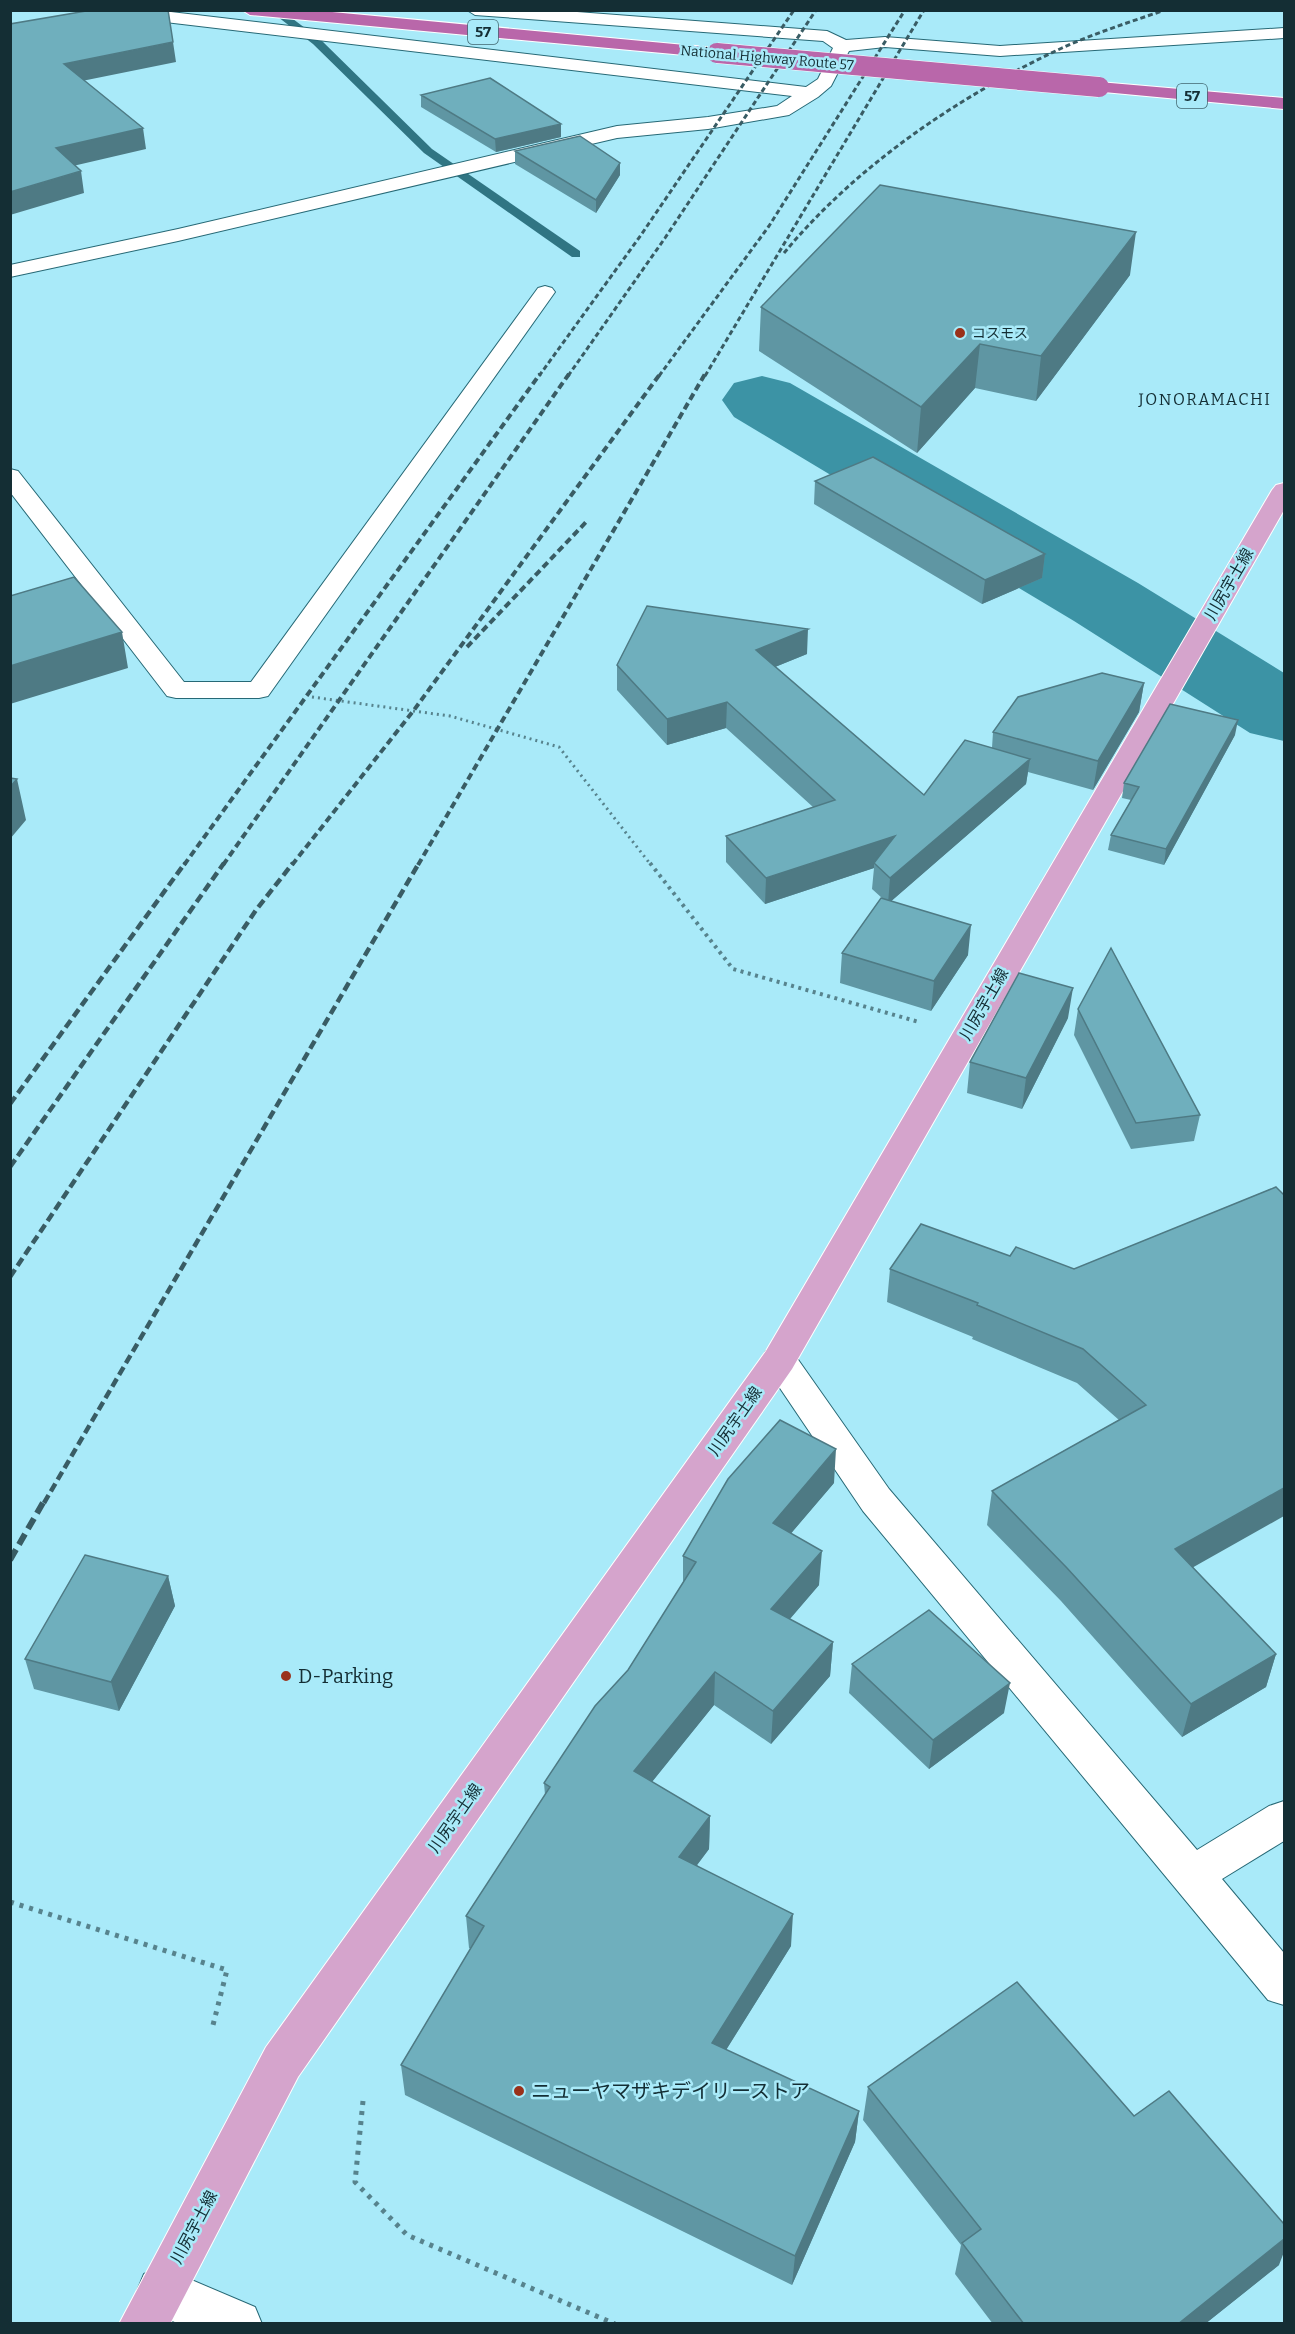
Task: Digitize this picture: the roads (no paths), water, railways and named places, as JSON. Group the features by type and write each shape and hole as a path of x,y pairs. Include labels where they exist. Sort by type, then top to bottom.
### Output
{"highway":[{"name":"National Highway Route 57","path":"250,10 1284,104"}],"main road":[{"name":"川尻宇土線","path":"152,2307 282,2062 778,1360 1284,490"}],"street":[{"path":"106,10 812,93"},
{"path":"475,10 827,36 843,46 885,42 1000,51 1284,33"},
{"path":"739,30 754,10"},
{"path":"10,271 617,132 708,123 782,111 812,93 825,82 843,46"},
{"path":"10,476 176,690 259,690 545,292"},
{"path":"778,1360 876,1500 1284,1984"},
{"path":"1192,1875 1284,1819"},
{"path":"152,2307 238,2324"}],"waterway":[{"path":"274,10 317,42 428,151 576,254"},
{"path":"762,400 1106,602 1284,713"}],"railway":[{"path":"539,376 641,235 794,10"},
{"path":"568,376 665,238 816,10"},
{"path":"659,376 769,226 905,10"},
{"path":"705,376 924,10"},
{"path":"784,253 813,221 877,162 948,111 985,88 1062,48 1165,10"},
{"path":"184,865 540,374"},
{"path":"223,865 569,374"},
{"path":"292,865 414,710 660,374"},
{"path":"418,865 705,374"},
{"path":"467,647 588,520"},
{"path":"10,1104 185,863"},
{"path":"10,1167 224,863"},
{"path":"10,1277 256,910 293,863"},
{"path":"44,1503 419,863"},
{"path":"10,1560 44,1501"}],"place":[{"name":"コスモス","path":"960,333"},
{"name":"D-Parking","path":"286,1676"},
{"name":"ニューヤマザキデイリーストア","path":"519,2091"}],"district":[{"name":"JONORAMACHI","path":"1205,399"}]}
